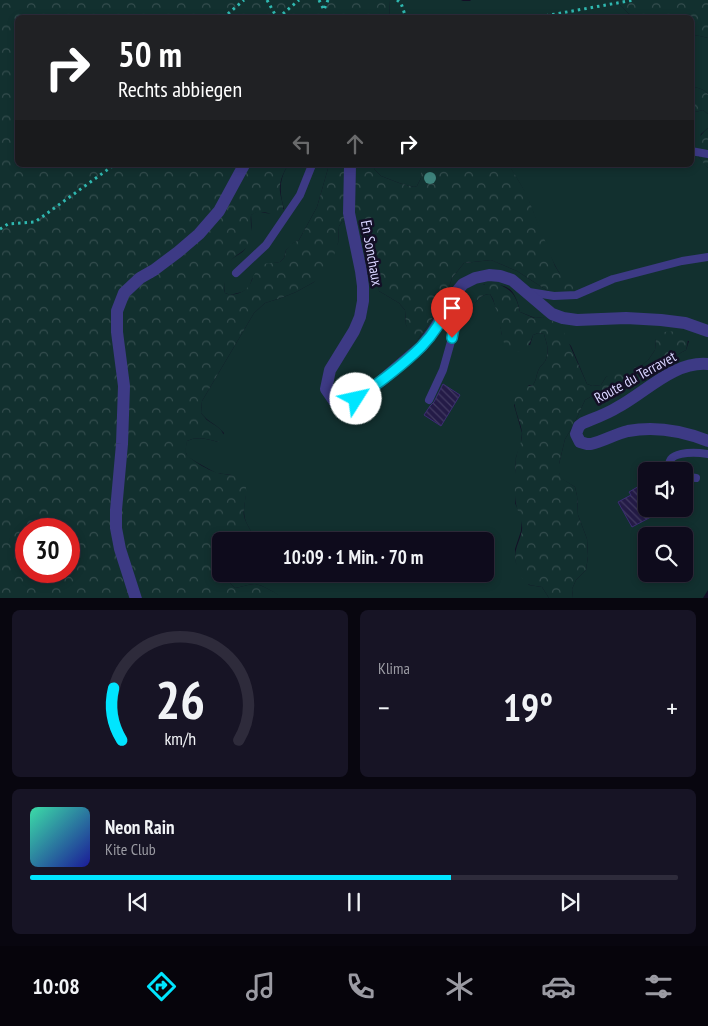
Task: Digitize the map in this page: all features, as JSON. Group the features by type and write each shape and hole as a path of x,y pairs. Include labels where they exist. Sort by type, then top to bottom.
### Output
{"street":[{"path":"136,598 120,549 116,528 124,386 117,332 117,311 124,293 134,283 178,252 199,234 218,211 243,167"},
{"name":"En Sonchaux","path":"350,167 349,212 361,271 363,301 354,331 330,370 326,389 335,402 356,399 381,381 422,346 446,311 454,295"},
{"path":"454,295 463,284 475,278 489,275 500,276 512,280 552,314 562,318 577,320 626,318 661,320 679,322 708,331"},
{"name":"Route du Terravet","path":"708,364 698,364 675,371 618,408 583,423 579,426 576,434 580,442 587,444 627,432 659,429 684,433 708,441"}],"lane":[{"path":"694,152 708,154"},
{"path":"236,273 266,245 300,195 311,167"},
{"path":"525,291 554,296 576,295 621,277 682,261 708,257"},
{"path":"429,400 443,370 452,338 456,319 454,295"},
{"path":"670,462 679,454 708,454"}],"path":[{"path":"226,15 244,0"},
{"path":"267,0 276,15"},
{"path":"282,15 299,0"},
{"path":"318,0 324,10 328,0"},
{"path":"397,0 401,3 405,15"},
{"path":"550,15 634,0"},
{"path":"0,229 8,224 35,222 111,167"}],"green space":[{"path":"0,0 390,0 389,15 15,15 15,167 287,167 280,185 283,212 278,216 261,212 251,215 251,233 248,246 232,259 228,265 224,289 225,293 231,295 246,289 261,266 280,262 291,244 299,240 317,207 328,167 373,167 381,176 414,187 417,186 421,178 421,167 510,167 526,193 555,266 560,274 574,281 576,291 565,298 548,291 517,271 491,260 464,263 452,278 440,306 418,339 412,337 406,325 405,310 399,303 379,291 377,253 364,240 360,226 354,220 342,222 339,226 338,243 330,267 314,282 296,292 265,303 254,313 202,401 201,413 221,430 224,439 218,442 199,438 187,441 186,453 191,459 215,472 239,477 246,487 244,516 251,532 212,532 212,582 230,582 235,588 255,584 284,598 0,598"},
{"path":"390,0 615,0 631,15 389,15"},
{"path":"615,0 708,0 708,38 694,35 694,15 631,15"},
{"path":"694,35 708,38 708,94 694,87"},
{"path":"694,87 708,94 708,114 703,110 694,112"},
{"path":"703,110 708,114 708,128 701,134 697,155 708,168 708,590 703,598 573,598 572,589 576,580 586,570 588,556 587,539 578,515 575,487 560,478 559,473 559,464 565,439 585,400 592,396 611,398 620,396 626,387 654,376 676,356 686,350 689,341 656,339 655,350 641,366 606,377 601,385 592,386 587,384 571,346 543,317 535,318 520,312 514,294 506,287 484,284 473,306 481,297 490,294 499,319 502,335 530,345 533,335 538,333 544,334 548,352 545,362 538,371 533,385 529,385 514,405 522,433 521,444 516,457 515,503 522,519 521,531 515,549 516,563 529,585 542,587 549,598 282,598 258,585 253,584 235,588 230,582 494,582 494,532 251,532 244,515 246,494 231,475 216,473 188,457 185,451 187,441 191,439 202,438 218,442 224,433 201,413 202,401 254,313 265,303 296,292 314,282 338,243 339,226 342,222 354,220 360,226 364,240 377,253 379,291 399,303 405,310 406,325 418,339 440,306 452,278 464,263 491,260 517,271 548,291 560,274 550,255 524,191 510,167 694,167 694,112"},
{"path":"708,128 708,168 699,158 696,148 699,138"},
{"path":"287,167 328,167 317,207 299,240 286,250 284,258 280,262 267,264 252,279 249,288 230,295 225,293 224,286 228,265 231,260 245,249 249,240 251,215 257,212 274,213 284,209 281,197 283,175"},
{"path":"373,167 421,167 421,178 417,186 414,187 381,176"},
{"path":"495,283 512,293 517,301 520,312 534,318 543,317 555,322 563,330 587,384 592,386 601,385 606,377 615,372 641,366 655,350 656,339 663,332 679,331 687,338 686,350 649,379 626,387 620,396 611,398 592,396 585,400 565,439 559,464 559,473 561,478 575,487 578,515 587,539 588,556 586,570 576,580 572,589 573,598 549,598 542,587 530,585 521,576 515,558 522,530 515,500 515,468 522,432 515,400 518,388 533,385 538,371 547,356 548,349 544,334 538,333 533,335 528,346 523,350 512,352 505,347 497,313 490,294 478,300 466,321 461,322 458,320 460,308 468,294 484,284"}],"building":[{"path":"443,384 460,395 441,426 424,415 434,402"},
{"path":"638,487 638,517 651,517 632,527 618,502 631,495 629,492"}],"route":[{"path":"356,399 381,381 422,346 446,311 451,300 455,307 456,319 452,338"}]}
